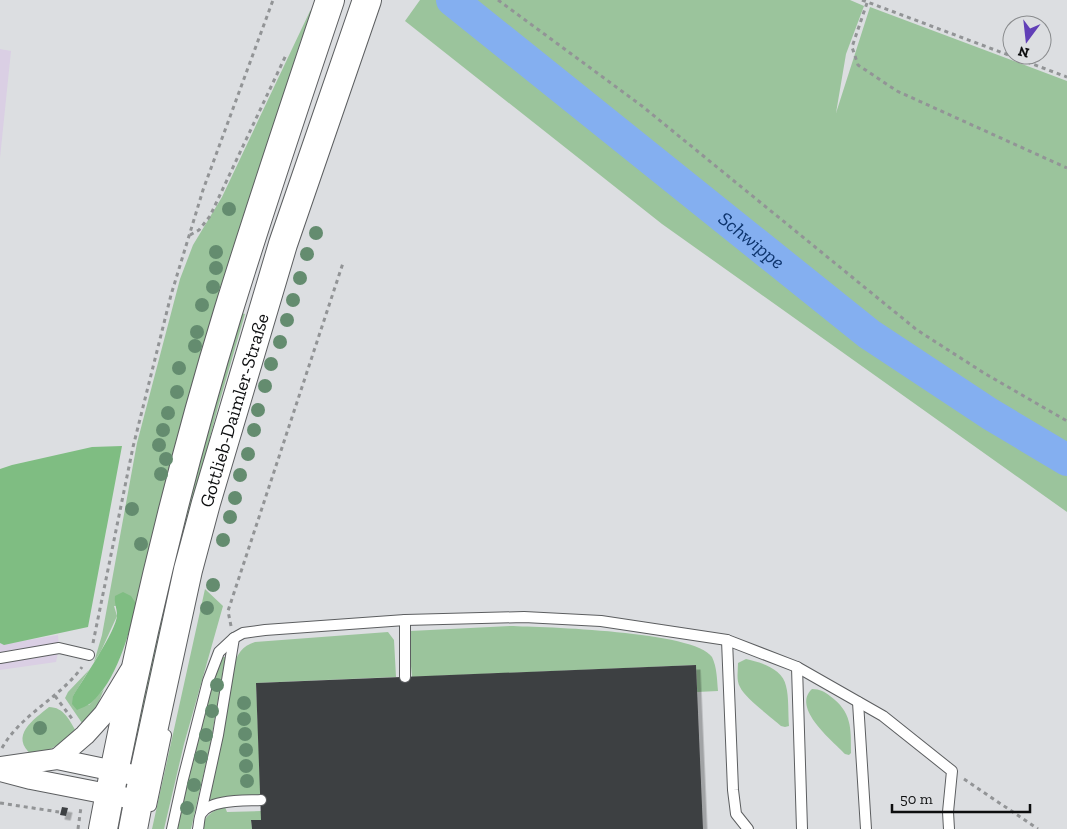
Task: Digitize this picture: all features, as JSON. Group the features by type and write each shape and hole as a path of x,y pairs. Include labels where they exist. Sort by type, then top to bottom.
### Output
{"main road":[{"name":"Gottlieb-Daimler-Straße","path":"103,829 138,659 177,494 225,323 284,134 330,0"},
{"name":"Gottlieb-Daimler-Straße","path":"141,805 188,570 284,244 366,3"}],"street":[{"path":"0,769 56,759 85,735 104,714 138,659"},
{"path":"56,759 112,782 141,805"},
{"path":"0,769 31,780 112,782"}],"lane":[{"path":"188,570 190,608"},
{"path":"172,829 182,779 208,681 219,652 234,638 244,633 258,631 405,620 524,617 592,621 661,629 727,640 797,667 883,716 952,771 948,812 949,829"},
{"path":"405,620 405,677"},
{"path":"198,829 218,735 234,638"},
{"path":"727,640 733,790 736,814 748,829"},
{"path":"0,658 59,648 89,655"},
{"path":"797,667 802,829"},
{"path":"858,702 866,829"},
{"path":"141,805 168,723"},
{"path":"201,813 210,806 219,803 261,800"}],"path":[{"path":"0,752 22,723 75,677 89,655 133,447 171,295 203,190 273,0"},
{"path":"498,0 642,106 917,330 984,373 1067,421"},
{"path":"862,0 1067,76"},
{"path":"867,2 852,47 858,65 897,91 1067,168"},
{"path":"190,235 199,230 210,216 288,50"},
{"path":"234,638 228,611 343,263"},
{"path":"952,771 1038,829"},
{"path":"0,803 59,812"}],"shaded area":[{"path":"0,49 11,51 0,158"},
{"path":"58,635 59,648 56,662 0,670 0,643 4,644"}],"green space":[{"path":"420,0 850,0 864,6 846,54 836,113 870,7 1002,57 1002,65 1024,65 1067,81 1067,512 662,224 405,21"},
{"path":"315,8 301,40 241,227 137,605 114,606 117,616 94,662 102,635 137,443 180,279 193,245 222,197 310,11"},
{"path":"237,312 245,314 218,407 181,548 134,753 129,762 154,625"},
{"path":"122,446 88,627 4,645 0,643 0,469 92,447"},
{"path":"205,589 223,606 184,744 164,829 152,829"},
{"path":"123,592 131,596 137,605 120,658 108,683 100,694 91,703 77,710 72,704 73,696 111,632 117,615 115,596"},
{"path":"510,626 584,629 678,641 700,648 712,657 716,669 718,691 697,692 696,665 412,677 408,634 410,631"},
{"path":"388,632 394,640 396,677 256,683 261,796 207,800 233,668 243,648 255,642"},
{"path":"223,657 225,659 210,746 191,829 176,829 208,692"},
{"path":"746,659 770,667 784,680 788,695 789,726 781,726 753,702 740,687 737,675 738,663"},
{"path":"89,670 73,696 89,705 104,689 95,711 84,726 65,698 68,692"},
{"path":"812,689 824,692 843,708 850,728 851,753 849,755 845,754 824,733 810,714 807,697"},
{"path":"49,707 63,712 77,733 44,753 32,755 25,748 23,735 36,717"},
{"path":"225,807 227,812 261,811 261,820 251,821 252,829 201,829 204,820 210,814"}],"building":[{"path":"696,665 703,829 252,829 251,820 261,820 256,683"},
{"path":"62,807 68,808 66,816 60,815"}],"waterway":[{"name":"Schwippe","path":"452,0 869,334 990,414 1067,460"}]}
